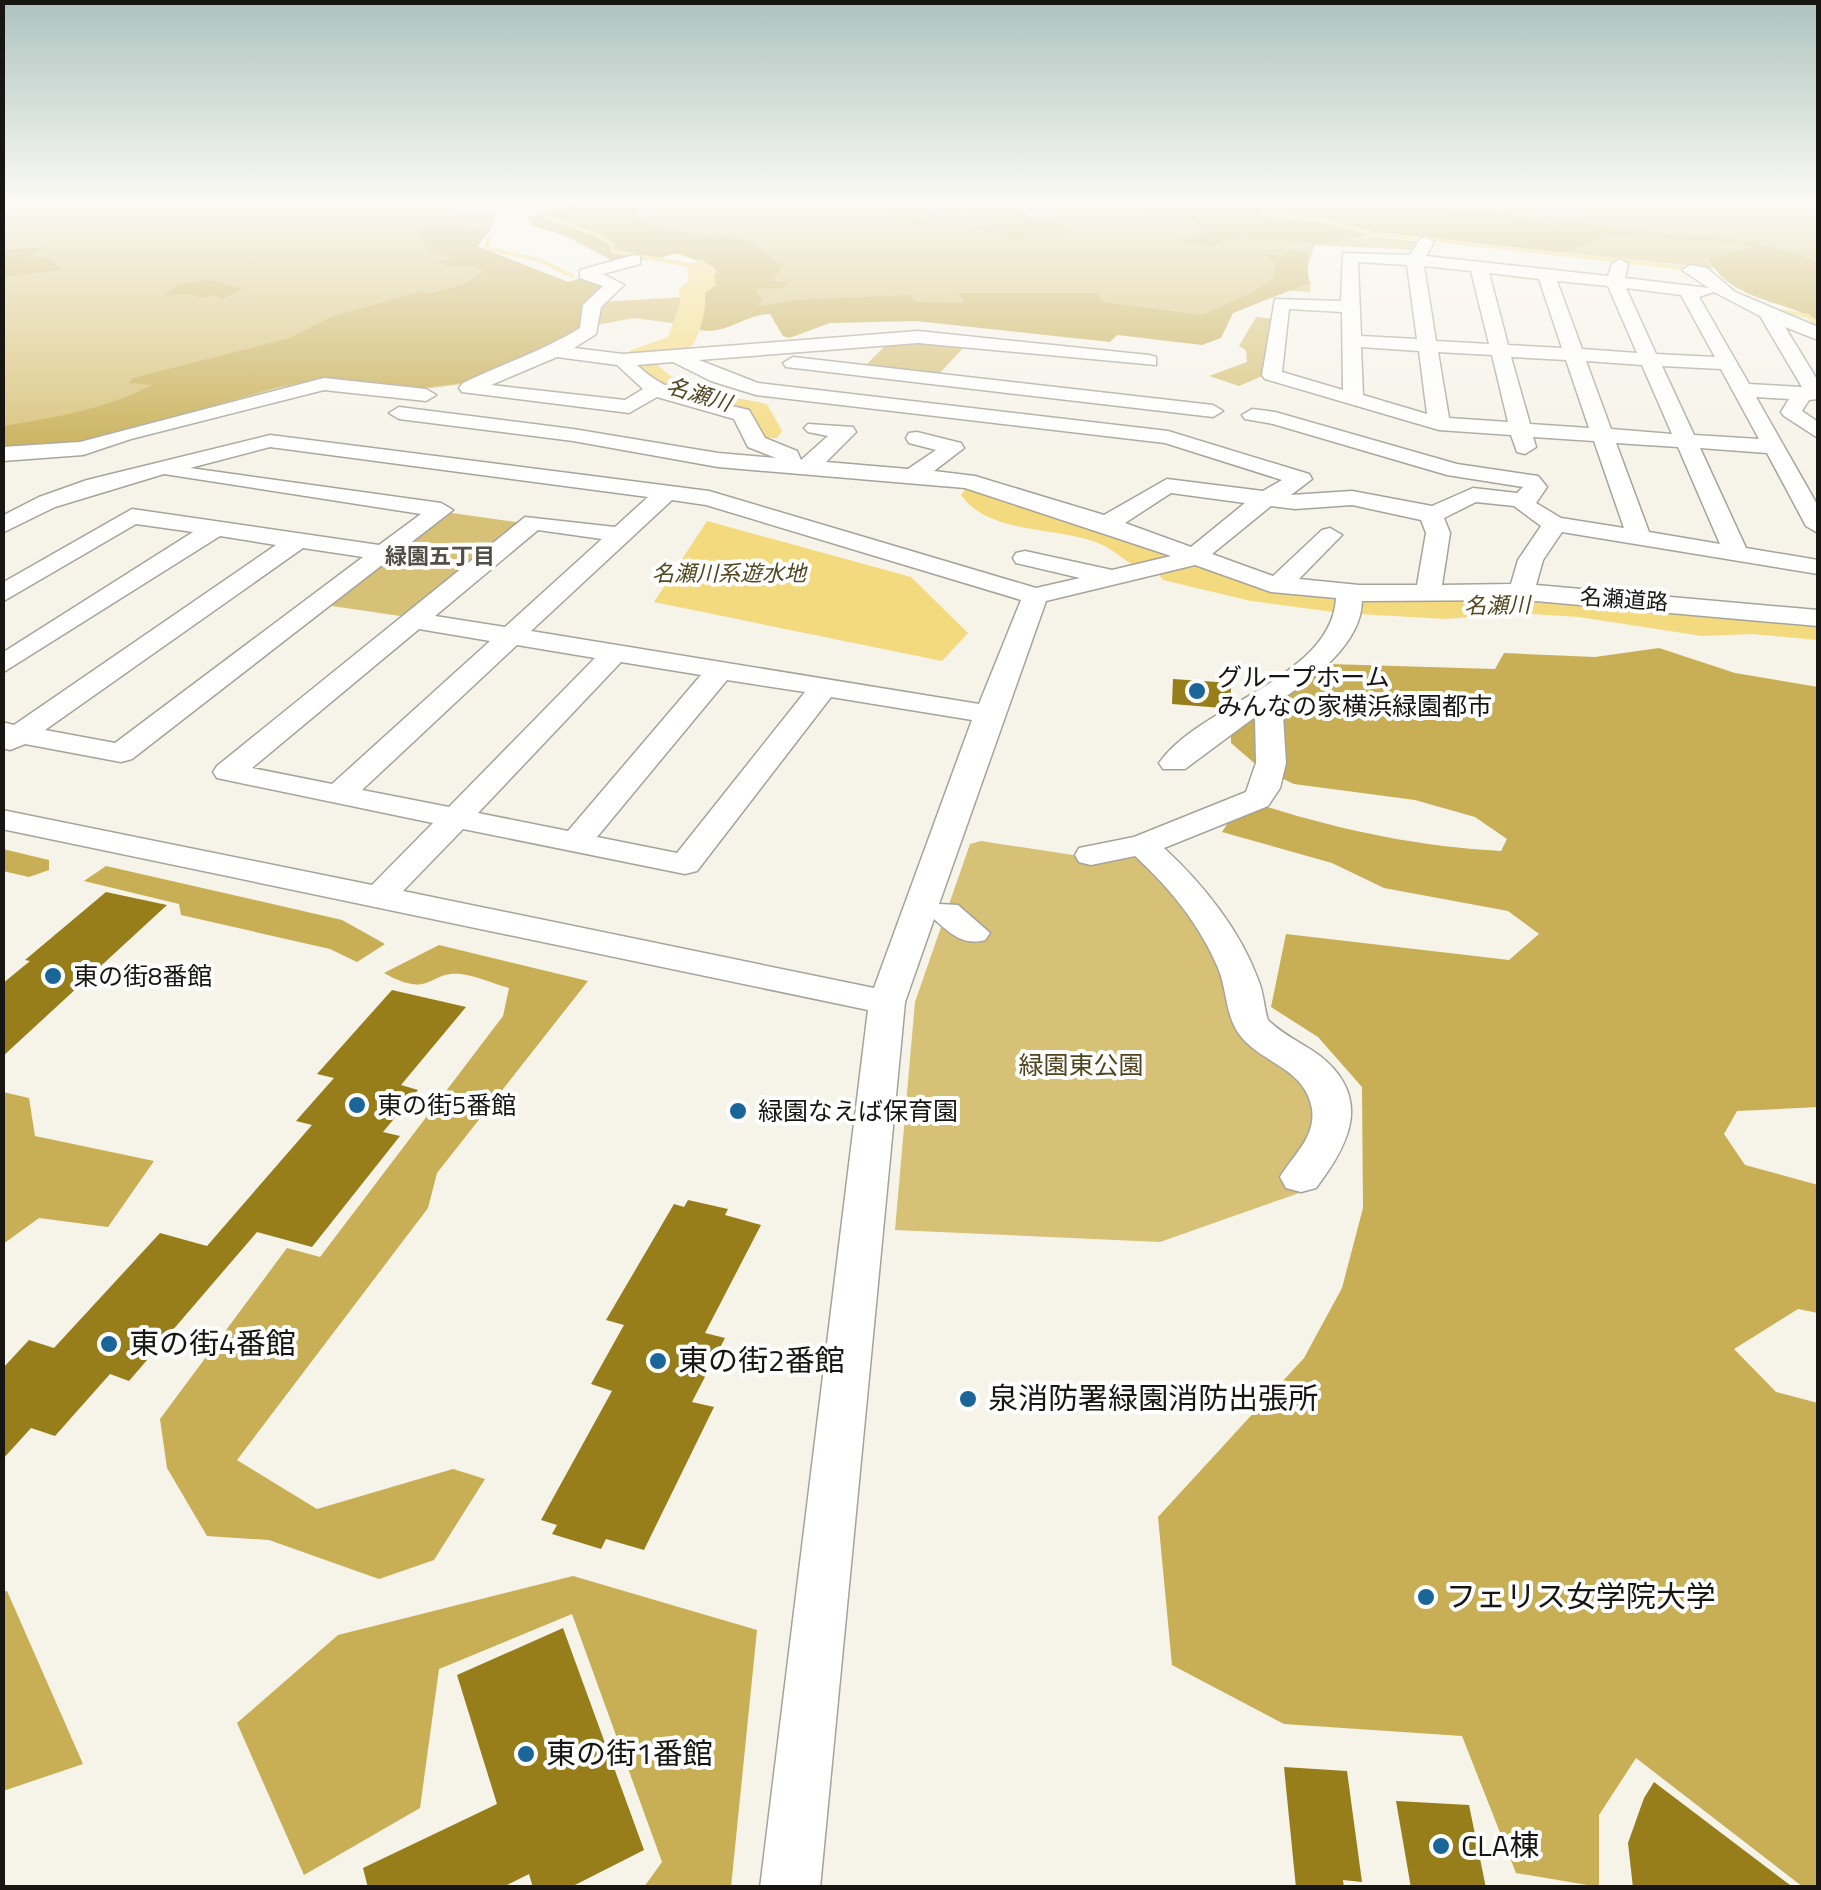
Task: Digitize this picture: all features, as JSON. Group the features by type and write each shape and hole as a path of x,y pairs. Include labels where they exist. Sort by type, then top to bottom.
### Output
{"street":[{"path":"470,388 528,359 556,351 589,330 592,306 609,290"},
{"path":"1350,290 1353,399"},
{"path":"1419,290 1438,424"},
{"path":"1485,290 1520,429 1528,480 1527,508 1554,524 1818,567"},
{"path":"1551,290 1639,538"},
{"path":"1625,290 1648,360 1736,554"},
{"path":"1703,290 1766,310 1818,334"},
{"path":"1710,292 1728,364 1818,526"},
{"path":"1350,307 1281,303 1272,375 1438,424 1774,446"},
{"path":"1742,390 1816,394 1766,310"},
{"path":"556,351 624,360 918,338 974,343 1159,369 1206,399 1205,412 793,363 759,351"},
{"path":"1351,342 1728,364"},
{"path":"940,380 974,343"},
{"path":"999,418 1049,351"},
{"path":"1795,356 1818,358"},
{"path":"5,523 58,498 270,440 709,498 1030,577 1114,578 1193,558 1269,498 1301,479 1176,437 756,388 680,358"},
{"path":"624,360 634,376 654,390 711,409 742,414 756,442 789,456 799,467 845,432 815,428"},
{"path":"2,465 14,453 82,448 123,434 324,384 426,395 470,388 629,408 654,390"},
{"path":"340,450 426,395"},
{"path":"1802,395 1791,412 1818,432"},
{"path":"1252,415 1275,418 1455,470 1528,480"},
{"name":"名瀬道路","path":"384,422 573,435 718,460 915,475 988,486 1279,585 1350,599 1428,592 1523,592 1811,616"},
{"path":"718,460 751,432"},
{"path":"915,475 953,448 916,438"},
{"path":"8,737 120,753 441,510 157,469"},
{"path":"1105,524 1167,486 1295,502 1352,498 1430,513 1473,494 1528,480"},
{"path":"339,794 666,493"},
{"path":"1428,592 1438,533 1430,513"},
{"path":"2,594 132,516 382,553"},
{"path":"623,535 533,522 228,772 685,864 823,688"},
{"path":"1523,592 1524,569 1554,524"},
{"path":"2,665 215,529"},
{"path":"1279,585 1330,536"},
{"path":"8,737 296,542"},
{"path":"1030,577 1114,578"},
{"path":"790,1888 887,1002 989,714 1030,577"},
{"path":"1811,616 1818,586"},
{"path":"1174,763 1329,650 1350,599"},
{"path":"413,620 989,714"},
{"path":"379,897 616,652"},
{"path":"576,842 721,669"},
{"path":"1090,855 1142,845 1257,798 1268,786 1274,767 1268,696"},
{"path":"2,819 887,1002"},
{"path":"1142,845 1162,862 1210,925 1243,986 1251,1026 1263,1039 1300,1058 1323,1086 1332,1111 1330,1136 1301,1176"}],"green space":[{"path":"3,290 586,290 583,331 470,383 416,390 322,381 279,388 76,445 3,450"},
{"path":"732,290 1279,290 1224,313 1209,340 938,313 750,314"},
{"path":"684,297 686,309 679,324 634,318 597,325 599,302"},
{"path":"1256,317 1275,319 1267,374 1239,386 1209,376 1247,362 1246,350 1239,346"},
{"path":"918,341 964,347 937,376 861,370 887,344"},
{"path":"445,512 523,523 407,617 325,605"},
{"name":"緑園東公園","path":"981,841 1099,859 1138,854 1149,857 1327,1111 1301,1176 1305,1191 1160,1242 895,1230 915,1002 970,844"}],"shaded area":[{"path":"171,290 240,290 222,299 215,295 164,296"},
{"path":"605,290 582,307 580,330 469,382 418,388 321,380 281,386 79,444 3,449 3,426 98,406 152,385 129,383 133,378 290,338 331,317 418,292"},
{"path":"702,290 757,290 762,301 757,304 760,306 796,300 910,295 916,302 964,303 958,293 1098,293 1102,302 1202,315 1256,290 1291,290 1233,313 1221,338 1202,345 1117,335 1110,342 916,321 830,323 789,338 783,336 770,314 714,330 694,328"},
{"path":"1818,290 1818,321 1805,314 1743,291"},
{"path":"1659,648 1735,673 1818,687 1818,1107 1737,1111 1724,1134 1745,1165 1818,1185 1818,1313 1798,1309 1734,1349 1776,1392 1818,1403 1818,1887 1803,1887 1636,1758 1599,1815 1599,1887 1516,1873 1462,1736 1284,1724 1172,1665 1158,1517 1304,1358 1342,1288 1363,1208 1362,1087 1318,1037 1271,1007 1286,934 1509,960 1539,934 1508,911 1384,888 1332,863 1222,832 1243,799 1338,827 1403,840 1501,851 1507,839 1475,817 1415,800 1294,784 1260,768 1231,743 1231,727 1329,664 1495,669 1504,653 1595,657"},
{"path":"3,849 49,860 49,870 29,877 3,871"},
{"path":"106,866 342,920 385,944 357,962 330,949 181,915 179,904 84,881"},
{"path":"439,945 588,981 437,1173 428,1208 237,1460 317,1509 453,1469 485,1479 434,1560 379,1579 269,1540 207,1536 167,1468 160,1419 287,1248 320,1257 503,1016 509,988 461,974 412,984 384,973"},
{"path":"3,1092 29,1098 35,1136 154,1161 108,1227 39,1218 3,1244"},
{"path":"573,1576 757,1630 731,1887 644,1887 662,1862 572,1614 439,1669 420,1808 304,1875 237,1723 338,1635"},
{"path":"7,1591 83,1764 3,1791 2,1592"}],"water":[{"name":"名瀬川系遊水地","path":"707,521 911,577 968,633 942,661 654,602"}],"building":[{"name":"グループホーム みんなの家横浜緑園都市","path":"1173,679 1231,683 1231,702 1222,708 1172,704"},
{"name":"東の街8番館","path":"106,892 167,905 2,1057 2,984"},
{"path":"392,990 466,1007 401,1085 418,1090 383,1132 400,1136 312,1247 257,1232 129,1381 110,1374 55,1436 31,1428 2,1460 2,1369 29,1340 54,1348 160,1233 207,1246 312,1125 296,1121 334,1078 317,1074"},
{"name":"東の街2番館","path":"688,1200 728,1209 725,1215 761,1225 705,1333 725,1338 692,1402 714,1407 644,1550 606,1539 601,1549 552,1534 557,1525 541,1520 612,1391 591,1384 624,1325 606,1320 674,1204 684,1207"},
{"name":"東の街1番館","path":"563,1628 644,1850 569,1888 533,1888 529,1874 501,1888 368,1888 363,1868 497,1804 457,1675"},
{"path":"1284,1767 1347,1771 1362,1882 1343,1880 1344,1888 1296,1888"},
{"path":"1654,1782 1794,1888 1633,1888 1628,1843"},
{"name":"CLA棟","path":"1396,1801 1469,1805 1486,1888 1411,1888"}],"waterway":[{"name":"名瀬川","path":"692,290 693,303 680,342 639,357 645,369 688,395 756,411 766,431"},
{"path":"1773,310 1808,316 1818,326"},
{"name":"名瀬川","path":"978,495 1010,512 1115,537 1149,560"},
{"name":"名瀬川","path":"1176,572 1251,590 1341,601 1446,607 1518,601 1579,605 1702,624 1752,622 1818,628"}],"place":[{"name":"グループホーム みんなの家横浜緑園都市","path":"1197,691"},
{"name":"東の街8番館","path":"53,976"},
{"name":"東の街5番館","path":"357,1105"},
{"name":"緑園なえば保育園","path":"738,1111"},
{"name":"東の街4番館","path":"109,1344"},
{"name":"東の街2番館","path":"658,1361"},
{"name":"泉消防署緑園消防出張所","path":"968,1399"},
{"name":"フェリス女学院大学","path":"1426,1597"},
{"name":"東の街1番館","path":"526,1754"},
{"name":"CLA棟","path":"1441,1846"}],"district":[{"name":"緑園五丁目","path":"440,556"}]}
